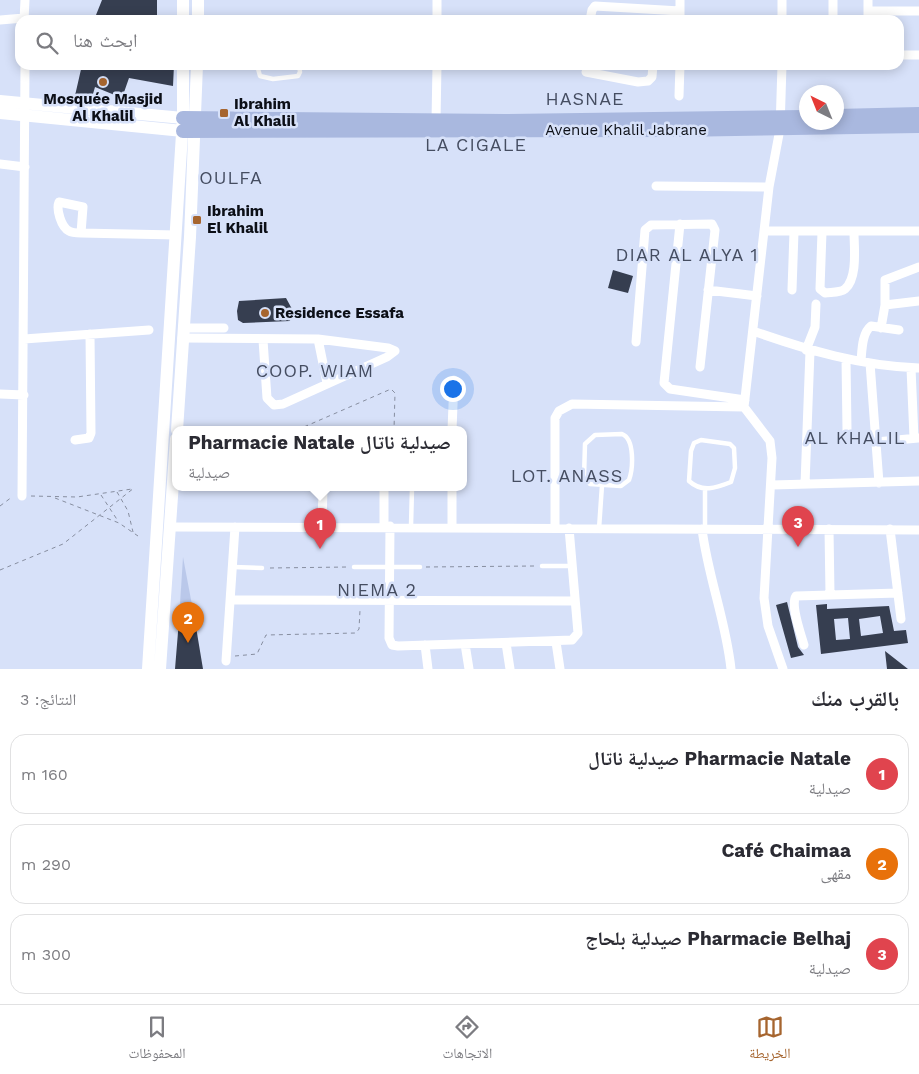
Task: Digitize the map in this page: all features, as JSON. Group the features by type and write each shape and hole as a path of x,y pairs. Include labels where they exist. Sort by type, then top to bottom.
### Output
{"main road":[{"path":"183,0 183,15"},
{"path":"198,0 198,15"},
{"path":"177,426 190,237 189,125 184,70"},
{"path":"148,669 176,235 196,70"},
{"path":"0,101 25,110"},
{"path":"0,113 25,110 189,125"},
{"path":"844,116 919,114"},
{"name":"Avenue Khalil Jabrane","path":"189,125 781,123 799,119"},
{"name":"Avenue Khalil Jabrane","path":"189,125 436,121 781,123 919,126"},
{"path":"160,669 174,491"}],"street":[{"path":"24,15 25,0"},
{"path":"437,0 437,15"},
{"path":"680,0 680,15"},
{"path":"782,0 782,15"},
{"path":"833,0 833,15"},
{"path":"868,0 868,15 919,11"},
{"path":"591,15 595,6 672,15"},
{"path":"0,20 15,19"},
{"path":"904,55 919,55"},
{"path":"22,496 25,70"},
{"path":"436,121 437,70"},
{"path":"586,72 638,82 648,81 652,77 653,70"},
{"path":"679,96 680,70"},
{"path":"782,70 781,123 769,186 744,403 770,441 772,484 764,608 768,626 783,669"},
{"path":"0,164 25,167"},
{"path":"656,186 769,186"},
{"path":"636,342 645,230 651,225 710,223 715,227 700,367"},
{"path":"680,224 664,383 670,388 744,403"},
{"path":"765,231 919,231"},
{"path":"792,290 794,232"},
{"path":"822,232 820,289 825,293 841,291 848,285 854,263 854,232"},
{"path":"81,234 176,235"},
{"path":"881,328 885,306 885,282 887,278 919,267"},
{"path":"708,290 757,296"},
{"path":"885,306 919,301"},
{"path":"805,484 808,350 815,328 816,304"},
{"path":"879,483 876,442 865,362 866,331 871,326 899,330"},
{"path":"183,333 224,328"},
{"path":"24,339 149,330"},
{"path":"753,332 808,350 846,359 915,368 916,438 876,442"},
{"path":"183,333 263,340 318,339 388,348 395,351 387,357 283,404 271,403 266,389 263,340"},
{"path":"75,440 89,438 91,433 90,334"},
{"path":"318,339 326,383"},
{"path":"846,359 847,430"},
{"path":"452,426 454,380"},
{"path":"0,394 24,395"},
{"path":"555,528 555,418 559,411 572,404 744,403"},
{"path":"772,484 919,481"},
{"path":"322,527 323,491"},
{"path":"384,491 391,643 396,646 570,641 578,633 569,528"},
{"path":"452,491 452,527"},
{"path":"172,527 411,526 599,529 768,528 919,530"},
{"path":"227,658 235,527"},
{"path":"703,529 709,570 727,634 731,669"},
{"path":"829,529 830,594"},
{"path":"890,529 901,619"},
{"path":"804,645 794,608 795,598 799,595 898,593"},
{"path":"230,600 575,601"},
{"path":"556,642 560,669"},
{"path":"506,643 510,669"},
{"path":"465,644 469,669"},
{"path":"425,645 428,669"}],"lane":[{"path":"258,70 260,76 273,79 298,76 300,70"},
{"path":"595,435 626,436 630,442 629,480 621,486 602,486 590,484 584,476 585,444 595,435"},
{"path":"701,440 730,444 734,448 734,468 731,482 705,489 694,486 689,481 691,451 694,443 701,440"},
{"path":"599,529 602,486"},
{"path":"703,529 705,489"},
{"path":"411,526 412,491"},
{"path":"542,566 572,566"},
{"path":"232,567 262,568"},
{"path":"354,567 420,567"}],"path":[{"path":"307,426 392,389 396,393 394,426"},
{"path":"0,570 54,548 134,488"},
{"path":"0,506 9,498 22,496 52,497 101,494 140,488"},
{"path":"116,492 128,511 133,532"},
{"path":"101,494 119,523"},
{"path":"52,497 100,514 119,523 138,536"},
{"path":"420,567 542,566"},
{"path":"262,568 354,567"},
{"path":"227,658 257,654 266,636 356,634 359,629 360,601"}],"shaded area":[{"path":"183,557 195,621 179,620"}],"building":[{"path":"102,0 157,0 157,15 96,15"},
{"name":"Mosquée Masjid Al Khalil","path":"81,70 174,70 173,86 129,78 122,98 95,87 91,101 74,100"},
{"path":"613,270 633,276 628,293 608,288"},
{"name":"Residence Essafa","path":"286,298 292,309 290,321 243,323 238,320 239,301"},
{"path":"787,602 798,647 804,655 791,658 776,605"},
{"path":"827,604 827,609 889,606 894,631 906,630 908,643 821,654 816,605","holes":["880,616 883,633 861,636 859,619","848,618 850,639 836,640 834,619"]},
{"path":"179,620 195,621 203,669 175,669"},
{"path":"885,651 908,669 887,669"}],"place":[{"name":"Mosquée Masjid Al Khalil","path":"103,82"},
{"name":"Ibrahim Al Khalil","path":"224,113"},
{"name":"Ibrahim El Khalil","path":"197,220"},
{"name":"Residence Essafa","path":"265,313"},
{"name":"Pharmacie Belhaj صيدلية بلحاج","path":"798,547"},
{"name":"Pharmacie Natale صيدلية ناتال","path":"320,549"},
{"name":"Café Chaimaa","path":"188,643"}],"district":[{"name":"HASNAE","path":"585,98"},
{"name":"LA CIGALE","path":"476,144"},
{"name":"OULFA","path":"231,177"},
{"name":"DIAR AL ALYA 1","path":"687,254"},
{"name":"COOP. WIAM","path":"315,370"},
{"name":"AL KHALIL","path":"855,437"},
{"name":"LOT. ANASS","path":"567,475"},
{"name":"NIEMA 2","path":"377,589"}]}
